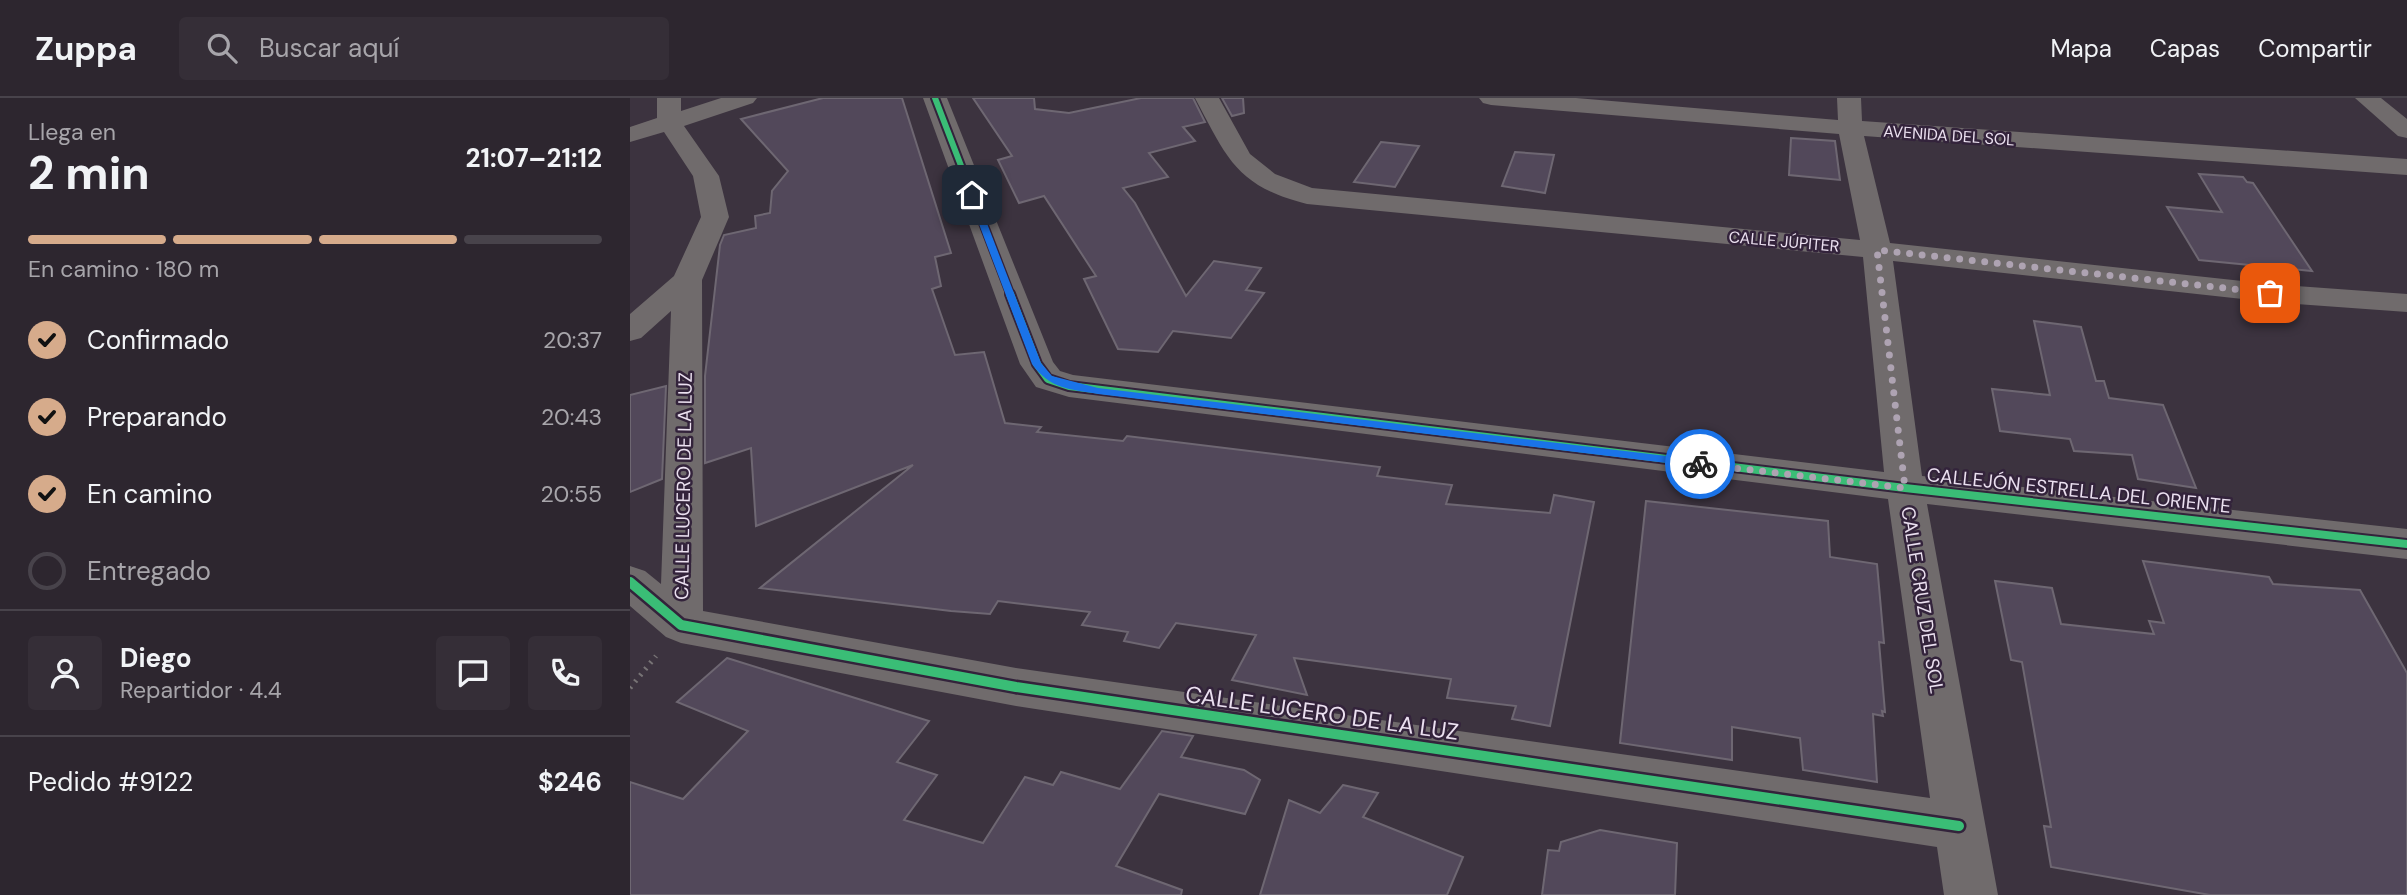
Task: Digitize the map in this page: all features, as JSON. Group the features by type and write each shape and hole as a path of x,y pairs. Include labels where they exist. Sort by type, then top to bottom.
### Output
{"street":[{"path":"630,135 669,110 745,98"},
{"name":"CALLEJÓN ESTRELLA DEL ORIENTE","path":"935,98 1037,364 1048,379 1069,386 1905,488 2407,544"},
{"name":"CALLE JÚPITER","path":"1207,98 1240,158 1266,180 1307,196 1877,250 2270,293 2407,303"},
{"name":"AVENIDA DEL SOL","path":"1491,98 1849,113 2407,167"},
{"path":"2367,98 2407,131"},
{"name":"CALLE LUCERO DE LA LUZ","path":"669,110 706,176 715,217 687,280 681,625 1016,687 1959,826"},
{"name":"CALLE CRUZ DEL SOL","path":"1849,113 1877,250 1905,488 1971,895"},
{"path":"630,331 687,280"},
{"path":"630,582 681,625"}],"building":[{"path":"823,98 902,98 951,253 935,257 941,286 932,289 955,355 984,352 1005,423 1041,427 1037,432 1123,441 1127,436 1380,467 1377,476 1452,485 1446,504 1550,513 1554,495 1594,502 1550,726 1512,719 1516,706 1447,698 1451,679 1294,658 1307,695 1232,680 1256,635 1176,623 1159,648 1124,641 1128,632 1082,625 1090,612 998,601 990,614 760,588 913,465 756,526 751,448 705,463 705,376 720,245 724,235 756,228 755,216 770,213 772,191 788,171 741,119"},
{"path":"973,98 1034,98 1035,109 1069,113 1141,98 1193,98 1205,122 1183,127 1195,141 1149,153 1168,177 1123,188 1135,203 1186,296 1214,261 1261,268 1246,290 1264,293 1231,338 1173,331 1158,352 1118,349 1084,279 1096,276 1044,196 1019,203 998,160 1012,156"},
{"path":"1222,98 1243,98 1244,113 1232,116"},
{"path":"1791,138 1835,141 1840,180 1789,175"},
{"path":"1381,142 1419,146 1395,187 1354,182"},
{"path":"1515,152 1554,155 1545,193 1502,186"},
{"path":"2199,174 2243,177 2247,182 2253,183 2312,271 2199,260 2167,207 2222,212"},
{"path":"2034,321 2081,327 2096,381 2104,381 2109,398 2163,405 2196,488 2138,479 2132,455 2074,451 2070,439 2000,431 1992,389 2050,395"},
{"path":"666,386 662,479 630,492 630,395"},
{"path":"1646,501 1828,521 1830,557 1877,564 1884,643 1879,642 1885,712 1882,711 1883,716 1873,714 1877,782 1803,770 1800,738 1732,727 1732,760 1620,743"},
{"path":"2143,561 2269,577 2273,584 2360,590 2407,673 2407,895 2210,895 2051,867 2044,826 2051,827 2022,662 2011,660 1995,581 2052,588 2061,624 2154,634 2149,621 2164,623"},
{"path":"727,658 929,721 897,762 937,775 904,820 983,843 1025,777 1053,785 1061,772 1120,789 1162,731 1193,736 1181,757 1244,770 1260,780 1245,814 1159,794 1116,866 1182,890 1181,895 630,895 630,782 683,799 748,731 677,702"},
{"path":"1343,785 1378,793 1363,817 1463,857 1447,895 1260,895 1289,800 1320,813"},
{"path":"1600,830 1677,843 1675,895 1542,895 1548,850 1559,851 1561,842"}],"cycle path":[{"path":"935,98 1037,364 1048,379 1069,386 1905,488 2407,544"},
{"path":"630,582 681,625 1016,687 1959,826"}],"way so far":[{"path":"1700,464 1905,488 1877,250 2270,293"}],"route":[{"path":"972,195 1037,364 1048,379 1098,391 1700,464"}]}
